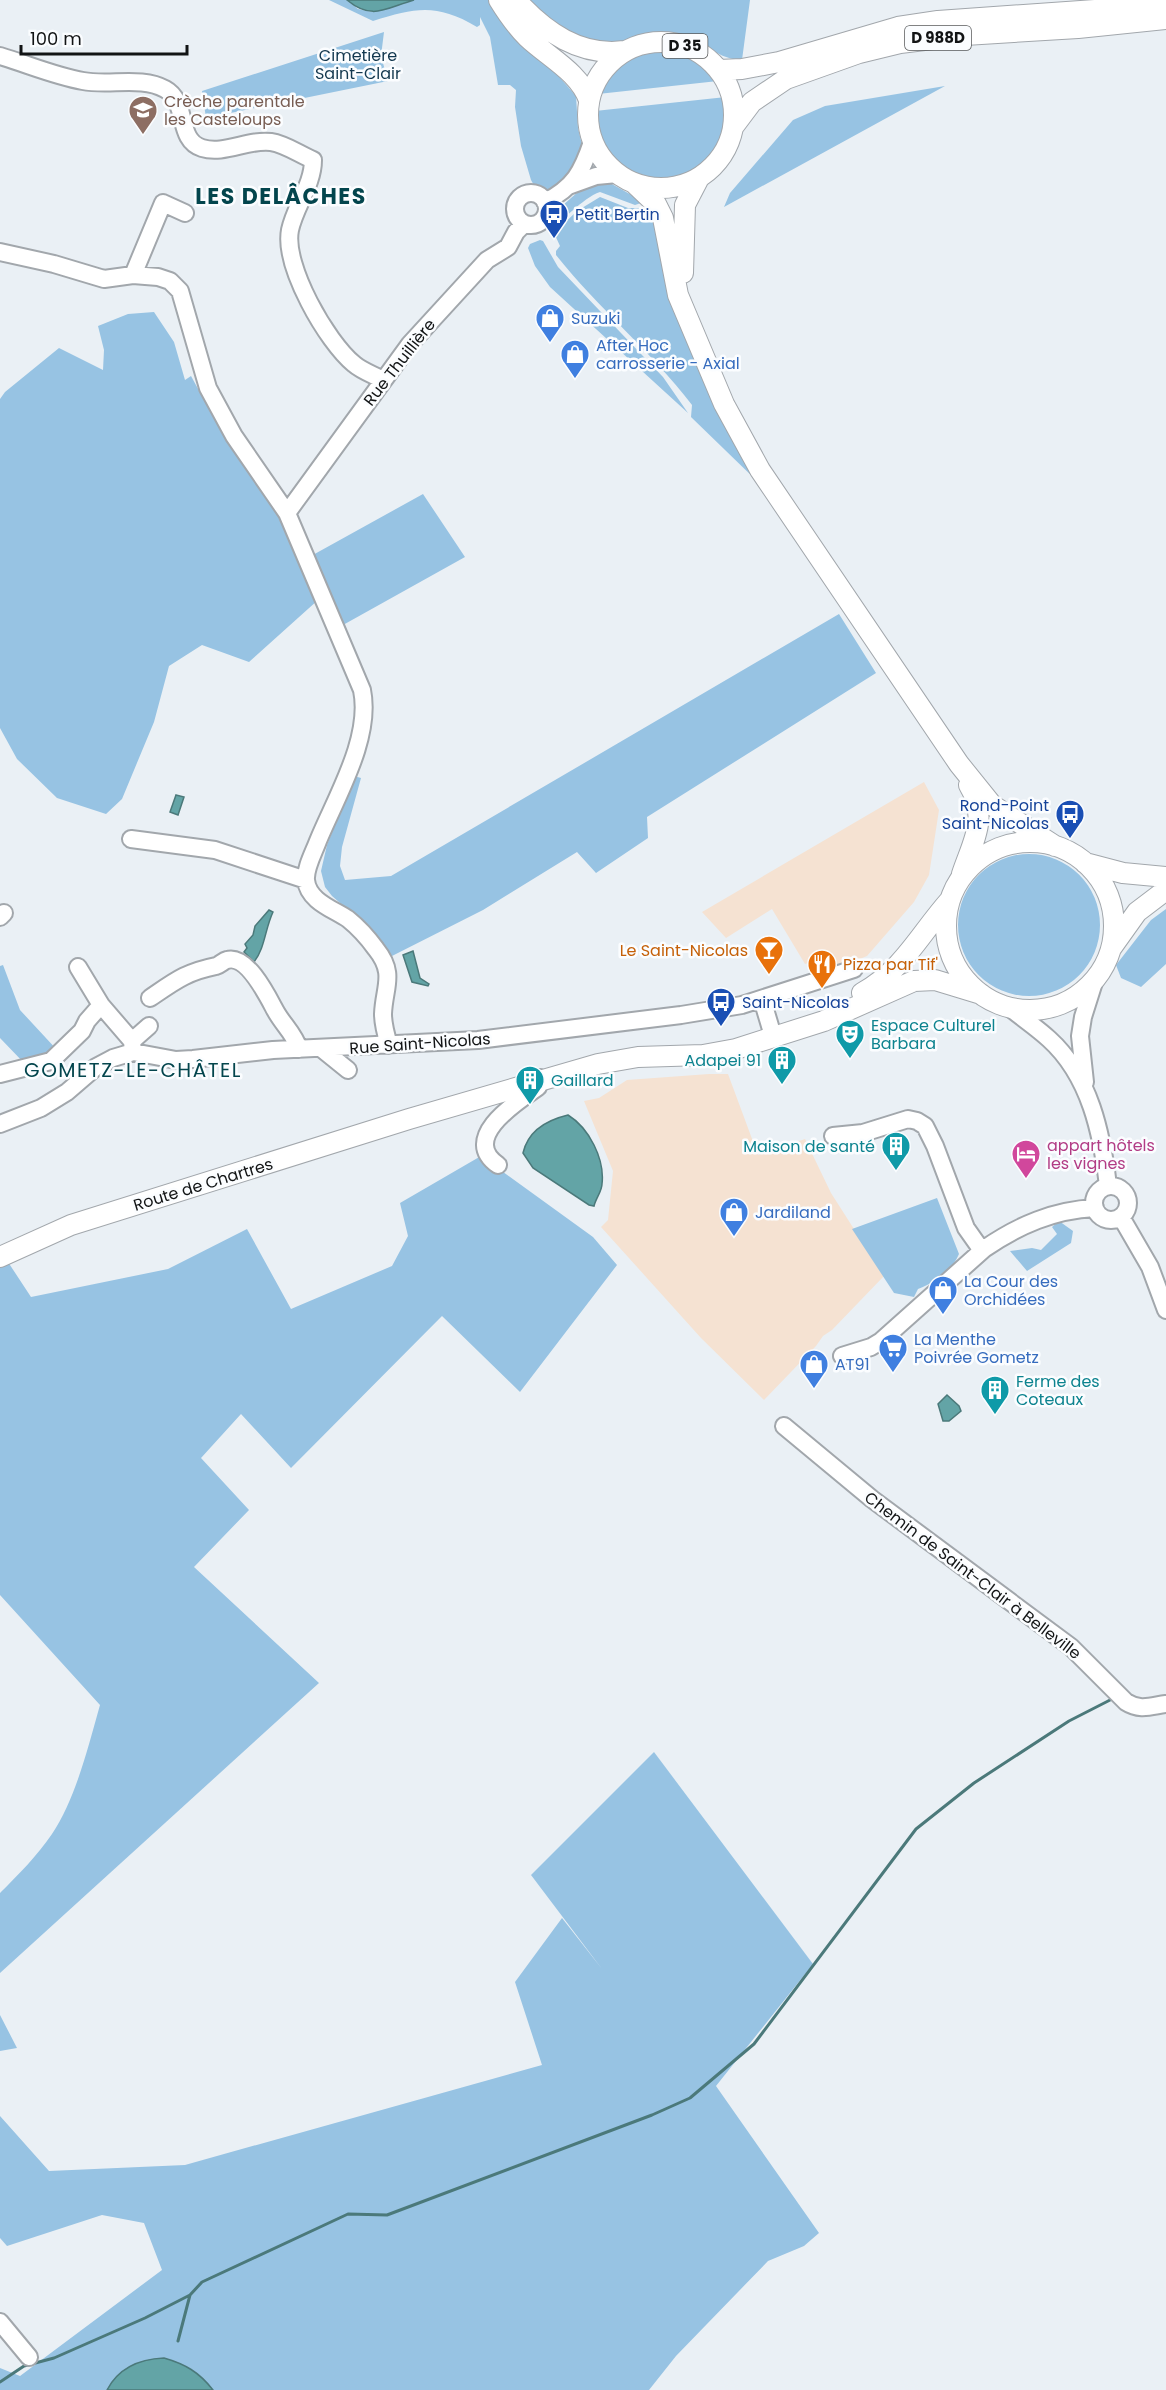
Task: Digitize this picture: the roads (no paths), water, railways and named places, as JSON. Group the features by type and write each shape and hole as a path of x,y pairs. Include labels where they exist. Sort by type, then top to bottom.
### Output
{"main road":[{"path":"499,0 514,23 528,38 576,79 585,90 589,100"},
{"name":"D 35","path":"516,0 534,20 556,36 595,52 625,51 653,42 683,45 709,59 719,70 732,97 734,126 726,151 714,166 699,178 686,201 683,222 683,272 687,317"},
{"name":"D 988D","path":"719,70 742,69 779,62 908,25 1166,5"},
{"name":"D 988D","path":"734,126 752,102 786,79 859,53 900,43 964,35 1078,28 1166,19"},
{"name":"D 35","path":"592,141 587,114 595,82 615,58 625,51"},
{"path":"592,141 604,163 616,174 635,184 668,189 678,188 699,178"},
{"name":"D 35","path":"635,184 656,204 663,218 672,274 678,295 724,404 760,470 959,764 997,809 1055,846"},
{"name":"D 35","path":"959,764 976,800 980,824 961,878"},
{"path":"1166,877 1124,873 1085,862 1055,846 1032,842 1008,845 987,854 961,878 950,900 946,923 949,946 964,978 981,994 1009,1007 1033,1010 1056,1005 1077,995 1095,979 1111,950 1137,912 1166,890"},
{"path":"1085,862 1101,881 1111,902 1114,926 1111,950"},
{"name":"Route de Chartres","path":"772,1032 855,997 877,984 908,956 933,919 950,900"},
{"name":"Route de Chartres","path":"0,1257 71,1225 540,1078 618,1050 646,1046 697,1044 824,1021 914,981 935,980 981,994"}],"street":[{"path":"0,56 80,81 159,86 169,91 176,99 186,132 192,142 202,148 212,150 268,142 313,160 313,173 296,211 290,233 291,254 305,293 324,330 355,364 383,380"},
{"path":"571,185 581,170 592,141"},
{"path":"545,202 571,185 596,176 616,174"},
{"path":"533,194 545,202 547,212 541,221 533,225 524,224 515,212 516,202 524,195 533,194"},
{"path":"133,275 163,202 185,213"},
{"name":"Rue Thuillière","path":"287,513 383,380 441,308 487,260 508,247 516,232 524,224"},
{"path":"0,252 54,264 104,279 133,275 158,277 171,281 180,291 208,388 234,436 287,513 357,672 365,703 360,734 315,849 306,880 318,901 349,920 384,960 388,979 383,1013 389,1046"},
{"path":"131,839 215,850 306,880"},
{"path":"150,998 188,973 219,966 227,960 235,960 243,963 258,981 280,1020 295,1037 299,1049"},
{"path":"78,967 101,1005 133,1047"},
{"name":"Rue Saint-Nicolas","path":"133,1047 176,1060 225,1057 273,1050 389,1046 472,1040 681,1015 742,1005 854,969"},
{"path":"1095,979 1083,1017 1080,1036 1087,1091 1097,1122 1108,1186"},
{"path":"762,999 772,1032"},
{"path":"0,1074 51,1061 82,1030 101,1005"},
{"path":"1009,1007 1050,1039 1068,1059 1087,1091"},
{"path":"0,1124 41,1108 67,1092 96,1068 133,1047 149,1026"},
{"path":"321,1049 348,1070"},
{"path":"498,1166 491,1160 486,1142 493,1123 505,1110 538,1087 540,1078"},
{"path":"833,1136 862,1133 908,1119 925,1126 935,1146 966,1228 978,1245 984,1249"},
{"path":"1108,1186 1120,1188 1127,1196 1128,1208 1121,1216 1106,1219 1095,1208 1096,1197 1108,1186"},
{"path":"842,1356 864,1350 881,1341 984,1249 1008,1234 1047,1215 1095,1208"},
{"path":"1121,1216 1150,1267 1166,1310"},
{"name":"Chemin de Saint-Clair à Belleville","path":"784,1426 879,1505 1071,1647 1126,1702 1143,1708 1166,1704"},
{"path":"0,2322 29,2357"}],"waterway":[{"path":"0,2382 24,2366 54,2358 145,2318 190,2295 202,2282 348,2214 387,2215 652,2115 690,2098 754,2044 916,1829 974,1783 1069,1721 1114,1698"},
{"path":"178,2341 190,2295"}],"place":[{"name":"Crèche parentale les Casteloups","path":"143,136"},
{"name":"Petit Bertin","path":"554,240"},
{"name":"Suzuki","path":"550,344"},
{"name":"After Hoc carrosserie - Axial","path":"575,380"},
{"name":"Rond-Point Saint-Nicolas","path":"1070,840"},
{"name":"Le Saint-Nicolas","path":"769,976"},
{"name":"Pizza par Tif'","path":"822,990"},
{"name":"Saint-Nicolas","path":"721,1028"},
{"name":"Espace Culturel Barbara","path":"850,1060"},
{"name":"Adapei 91","path":"782,1086"},
{"name":"Gaillard","path":"530,1106"},
{"name":"Maison de santé","path":"896,1172"},
{"name":"appart hôtels les vignes","path":"1026,1180"},
{"name":"Jardiland","path":"734,1238"},
{"name":"La Cour des Orchidées","path":"943,1316"},
{"name":"La Menthe Poivrée Gometz","path":"893,1374"},
{"name":"AT91","path":"814,1390"},
{"name":"Ferme des Coteaux","path":"995,1416"}],"district":[{"name":"LES DELÂCHES","path":"281,196"},
{"name":"GOMETZ-LE-CHÂTEL","path":"133,1070"}],"park label":[{"name":"Cimetière Saint-Clair","path":"358,64"}]}
